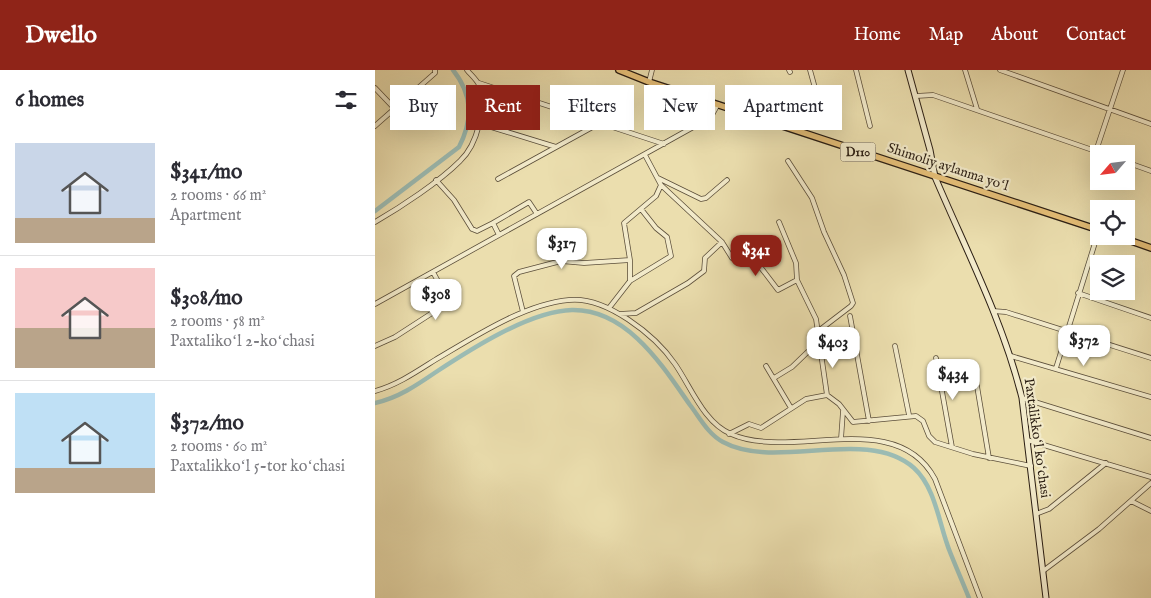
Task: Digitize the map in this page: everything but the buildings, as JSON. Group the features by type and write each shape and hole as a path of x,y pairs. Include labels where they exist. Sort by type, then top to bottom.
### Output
{"main road":[{"name":"Shimoliy aylanma yoʻl","path":"619,70 649,82 1090,227"},
{"path":"1135,242 1151,248"}],"street":[{"path":"422,85 435,74 435,70"},
{"path":"467,70 479,83 550,107"},
{"path":"649,82 652,70"},
{"path":"810,70 815,85"},
{"path":"856,70 870,126"},
{"name":"Paxtalikkoʻl koʻchasi","path":"908,70 931,150 935,177 1011,356 1022,398 1046,598"},
{"path":"965,70 977,109"},
{"path":"1000,70 1151,124"},
{"path":"1098,145 1123,70"},
{"path":"375,88 390,104"},
{"path":"916,96 933,95 1090,148"},
{"path":"375,304 664,144 712,115 718,104"},
{"path":"375,126 390,113"},
{"path":"375,222 461,161 470,149 476,130"},
{"path":"501,130 556,147"},
{"path":"498,179 587,130"},
{"path":"618,130 664,144"},
{"path":"645,155 661,185 722,242 732,258 750,256 755,258 777,290 797,280"},
{"path":"788,161 812,198 824,232 844,275 853,302 851,306 817,332"},
{"path":"1135,165 1151,171"},
{"path":"658,178 701,199 706,198 727,180"},
{"path":"436,180 454,200 472,229 477,231 529,202 537,214"},
{"path":"630,281 630,260 624,223 656,196 661,185"},
{"path":"609,308 630,281 671,256 667,237 656,228 641,209"},
{"path":"779,222 796,263 797,280 816,319 827,395"},
{"path":"493,223 499,235"},
{"path":"618,314 636,313 688,284 704,271 705,258 722,242"},
{"path":"1056,368 1094,245"},
{"path":"523,312 515,276 519,272 561,260 584,263 630,260"},
{"path":"375,346 395,337 446,304 448,300 433,272"},
{"path":"1078,293 1151,318"},
{"path":"375,391 408,377 523,312 547,304 570,300 584,300 609,308 641,328 665,350 708,415 719,427 729,434 753,440 772,441 841,439 871,441 898,447 916,456 928,467 935,480 981,598"},
{"path":"993,311 1006,312 1151,358"},
{"path":"850,316 869,421"},
{"path":"775,380 792,367 819,341"},
{"path":"895,346 909,415"},
{"path":"1011,356 1151,397"},
{"path":"936,358 952,447"},
{"path":"766,366 791,408"},
{"path":"977,386 989,458"},
{"path":"729,434 749,424 761,428 813,396 827,395 834,399 853,422 909,415 923,421 931,439 989,458 1031,466"},
{"path":"1022,398 1151,438"},
{"path":"841,439 843,410"},
{"path":"1027,440 1151,477"},
{"path":"1036,514 1049,509 1106,463"},
{"path":"1043,571 1151,483"},
{"path":"1131,501 1151,511"}],"waterway":[{"path":"375,211 459,147 467,127 469,108 460,79 453,70"},
{"path":"375,403 392,398 422,382 466,353 520,324 556,312 572,310 592,312 610,319 626,329 641,342 655,357 713,435 723,442 744,450 768,452 871,450 894,456 914,468 921,476 932,496 946,541 969,598"}]}
